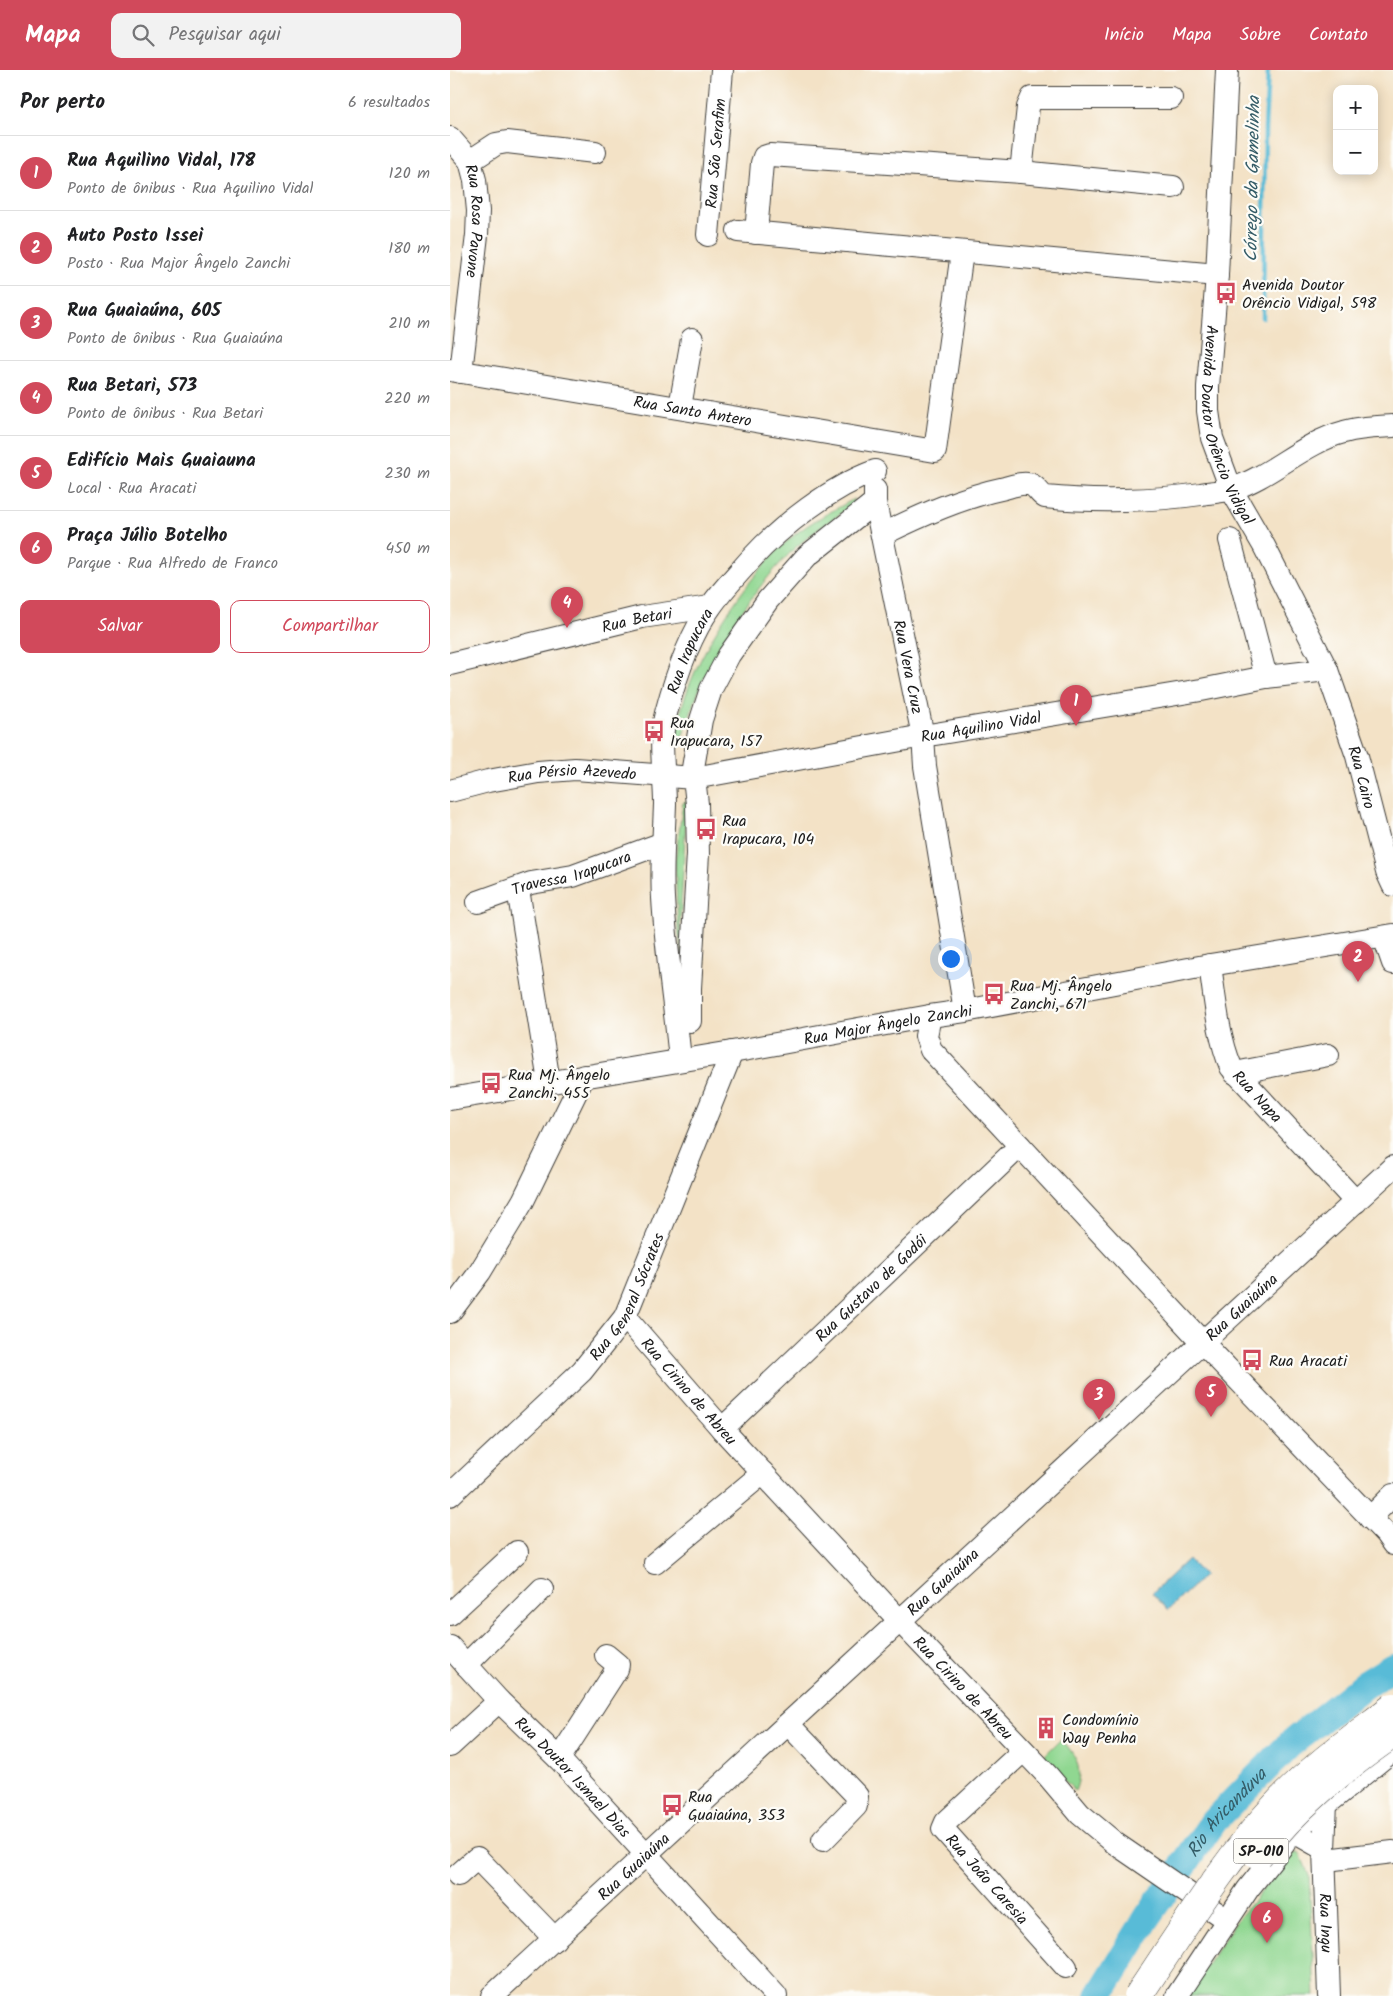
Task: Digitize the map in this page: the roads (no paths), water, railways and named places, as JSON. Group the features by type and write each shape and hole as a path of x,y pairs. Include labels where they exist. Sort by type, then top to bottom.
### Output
{"highway":[{"name":"SP-010","path":"1138,1996 1214,1883 1277,1804 1315,1769 1393,1707"},
{"name":"SP-010","path":"1159,1996 1227,1896 1273,1836 1318,1791 1393,1734"}],"street":[{"name":"Rua São Serafim","path":"708,235 722,70"},
{"name":"Avenida Doutor Orêncio Vidigal","path":"1227,70 1208,411 1212,438 1231,490 1264,546 1327,670"},
{"path":"1021,172 1028,107 1032,98 1170,98"},
{"name":"Rua Rosa Pavone","path":"450,138 470,161 475,180 477,227 455,371"},
{"path":"470,161 496,144 507,142 595,152"},
{"path":"1173,187 1021,172 770,155 764,157 762,163 747,232 1217,275"},
{"name":"Rua Santo Antero","path":"455,371 935,451 962,252"},
{"path":"680,407 692,339"},
{"path":"883,534 948,504 1026,483 1034,486 1045,497 1078,500 1179,497 1231,490 1260,477 1342,432 1361,428 1393,426"},
{"name":"Rua Vera Cruz","path":"879,442 875,471 875,502 923,736 925,766 965,1011"},
{"name":"Rua Irapucara","path":"687,1059 663,897 664,776 662,733 666,714 685,656 695,633 710,607 762,547 788,523 851,481 875,471"},
{"name":"Rua Irapucara","path":"687,1059 698,854 697,804 694,778 695,750 701,720 712,689 729,655 768,600 807,556 875,502"},
{"path":"1230,540 1266,677"},
{"name":"Rua Betari","path":"450,664 642,617 710,607"},
{"name":"Rua Aquilino Vidal","path":"694,778 923,736 1191,692 1266,677 1327,670"},
{"name":"Rua Cairo","path":"1327,670 1357,756 1387,872 1393,885"},
{"name":"Rua Pérsio Azevedo","path":"450,791 498,779 538,772 575,769 694,778"},
{"name":"Travessa Irapucara","path":"478,902 531,883 574,876 664,843"},
{"path":"518,889 549,1082"},
{"name":"Rua Major Ângelo Zanchi","path":"450,1099 732,1052 1388,936 1393,963"},
{"name":"Rua Napa","path":"1210,966 1226,1057 1235,1073 1356,1202"},
{"path":"930,1016 926,1036 931,1050 1393,1544"},
{"name":"Rua General Sócrates","path":"450,1495 582,1371 625,1316 732,1052"},
{"path":"1235,1073 1328,1055"},
{"path":"450,1312 480,1272 523,1201 584,1076"},
{"name":"Rua Gustavo de Godói","path":"722,1429 1020,1146"},
{"name":"Rua Guaiaúna","path":"492,1996 1050,1481 1393,1168"},
{"name":"Rua Cirino de Abreu","path":"625,1316 722,1429 1080,1814 1116,1844 1227,1920"},
{"path":"655,1563 763,1473"},
{"path":"1370,1518 1393,1495"},
{"path":"450,1614 517,1552"},
{"path":"466,1666 542,1589"},
{"name":"Rua Doutor Ismael Dias","path":"450,1647 499,1701 559,1759 776,1996"},
{"path":"559,1759 617,1669 618,1665 606,1656"},
{"path":"450,1746 499,1701"},
{"path":"788,1724 858,1796 856,1806 823,1840"},
{"path":"1177,1996 1248,1888 1294,1832 1326,1803 1393,1750"},
{"name":"Rua João Caresia","path":"1023,1751 946,1822 944,1829 1066,1967"},
{"name":"Rua Ingu","path":"1326,1803 1325,1854 1329,1996"},
{"path":"1294,1832 1325,1854 1393,1852"},
{"path":"458,1875 477,1858 555,1939"}],"water":[{"path":"1188,1559 1204,1576 1168,1610 1152,1593"}],"waterway":[{"name":"Córrego da Gamelinha","path":"1263,318 1265,129 1268,70"},
{"name":"Rio Aricanduva","path":"1099,1996 1147,1918 1214,1821 1290,1744 1364,1685 1393,1667"}],"place":[{"name":"Avenida Doutor Orêncio Vidigal, 598","path":"1226,293"},
{"name":"Rua Betari, 573","path":"567,628"},
{"name":"Rua Aquilino Vidal, 178","path":"1076,726"},
{"name":"Rua Irapucara, 157","path":"654,731"},
{"name":"Rua Irapucara, 104","path":"706,829"},
{"name":"Auto Posto Issei","path":"1358,982"},
{"name":"Rua Mj. Ângelo Zanchi, 671","path":"994,994"},
{"name":"Rua Mj. Ângelo Zanchi, 455","path":"491,1083"},
{"name":"Rua Aracati","path":"1252,1360"},
{"name":"Edifício Mais Guaiauna","path":"1211,1417"},
{"name":"Rua Guaiaúna, 605","path":"1099,1420"},
{"name":"Condomínio Way Penha","path":"1046,1728"},
{"name":"Rua Guaiaúna, 353","path":"672,1805"},
{"name":"Praça Júlio Botelho","path":"1267,1943"}]}
